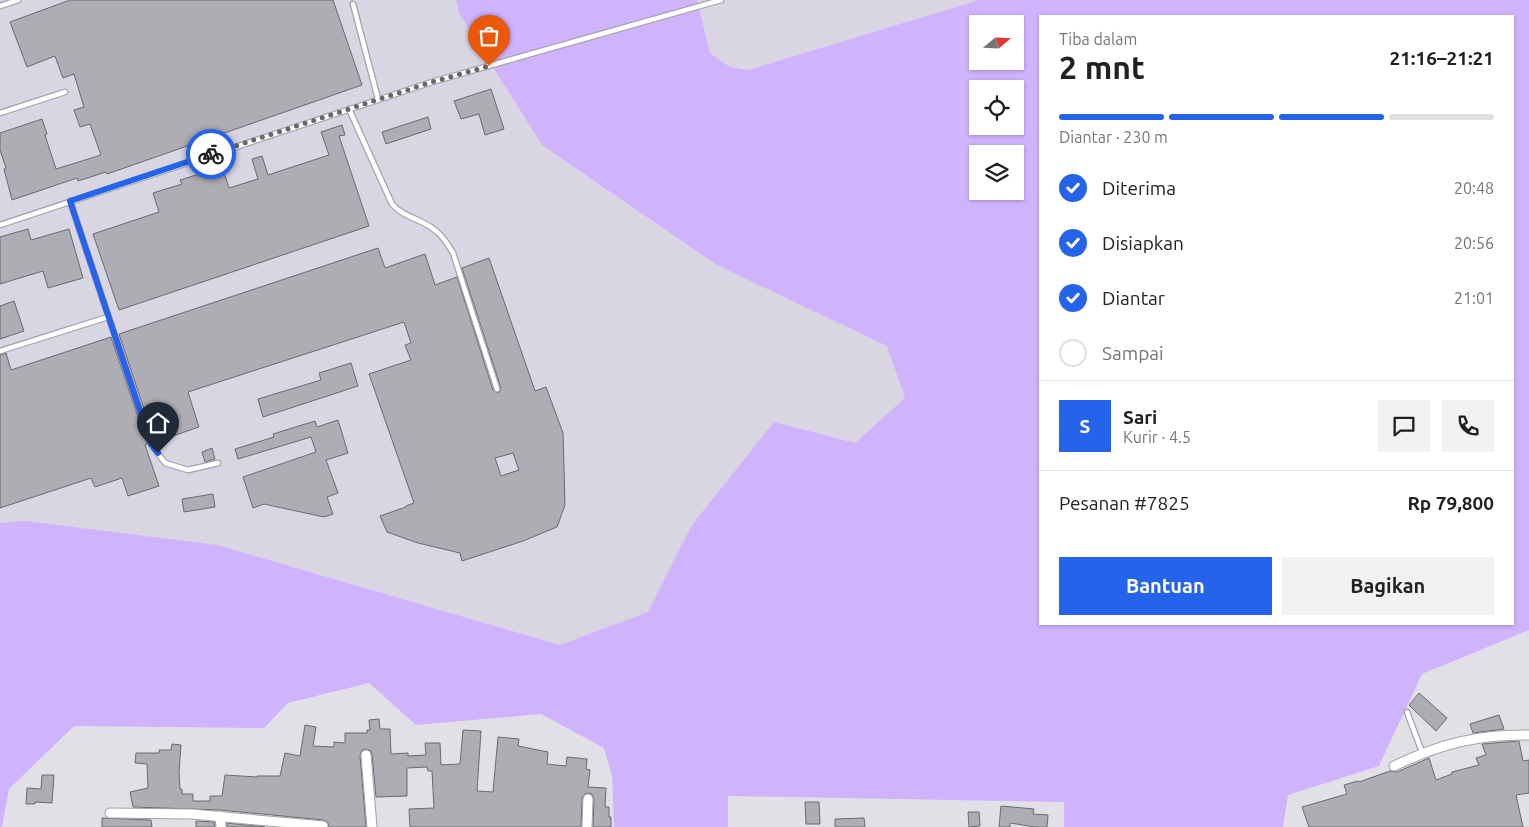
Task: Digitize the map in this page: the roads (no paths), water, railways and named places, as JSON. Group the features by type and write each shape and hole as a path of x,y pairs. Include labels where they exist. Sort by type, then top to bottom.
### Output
{"street":[{"path":"1394,766 1422,752 1459,741 1503,735 1529,735"},
{"path":"366,755 372,827"},
{"path":"586,827 588,800"},
{"path":"110,813 192,814 323,826"},
{"path":"220,816 220,827"}],"lane":[{"path":"0,6 18,0"},
{"path":"0,225 432,82 720,0"},
{"path":"353,4 378,100"},
{"path":"0,112 65,92"},
{"path":"349,109 392,204 404,215 435,229 453,253 497,389"},
{"path":"70,201 151,444 165,463 188,470 218,463"},
{"path":"0,351 108,317"},
{"path":"1407,712 1422,752"}]}
